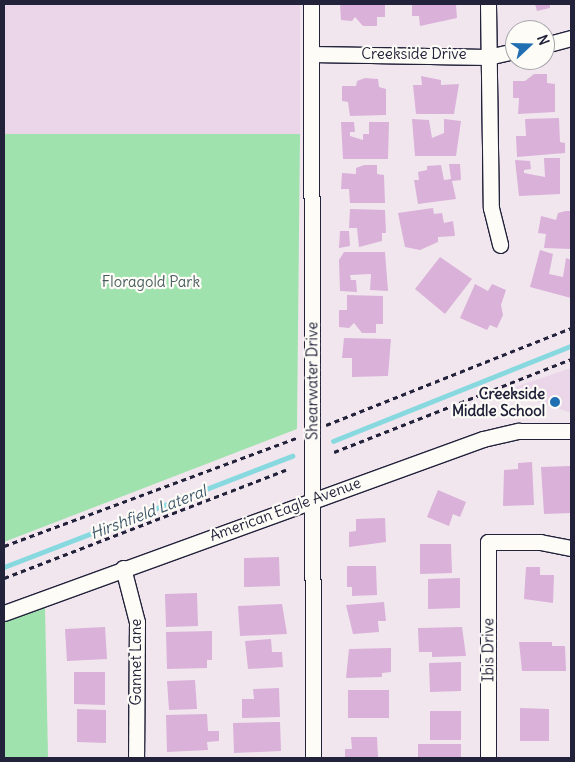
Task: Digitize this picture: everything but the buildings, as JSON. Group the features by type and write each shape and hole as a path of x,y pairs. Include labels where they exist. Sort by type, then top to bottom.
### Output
{"street":[{"name":"Shearwater Drive","path":"312,4 313,758"},
{"path":"488,4 491,208 500,245"},
{"path":"555,42 571,38"},
{"name":"Creekside Drive","path":"311,54 488,57 505,53"},
{"name":"American Eagle Avenue","path":"4,613 312,498 501,434 538,430 571,431"},
{"name":"Ibis Drive","path":"488,758 488,542 540,542 571,548"},
{"name":"Gannet Lane","path":"123,568 137,622 136,758"}],"path":[{"path":"4,546 312,431 571,328"},
{"path":"334,452 571,360"},
{"path":"4,578 286,470"}],"shaded area":[{"path":"4,4 300,4 300,134 4,134"},
{"name":"Creekside Middle School","path":"571,368 571,413 506,390"}],"green space":[{"name":"Floragold Park","path":"4,134 300,134 297,429 4,542"},
{"path":"45,605 48,758 4,758 4,621"}],"waterway":[{"path":"333,441 571,346"},
{"name":"Hirshfield Lateral","path":"4,567 292,456"}],"place":[{"name":"Creekside Middle School","path":"555,402"}]}
